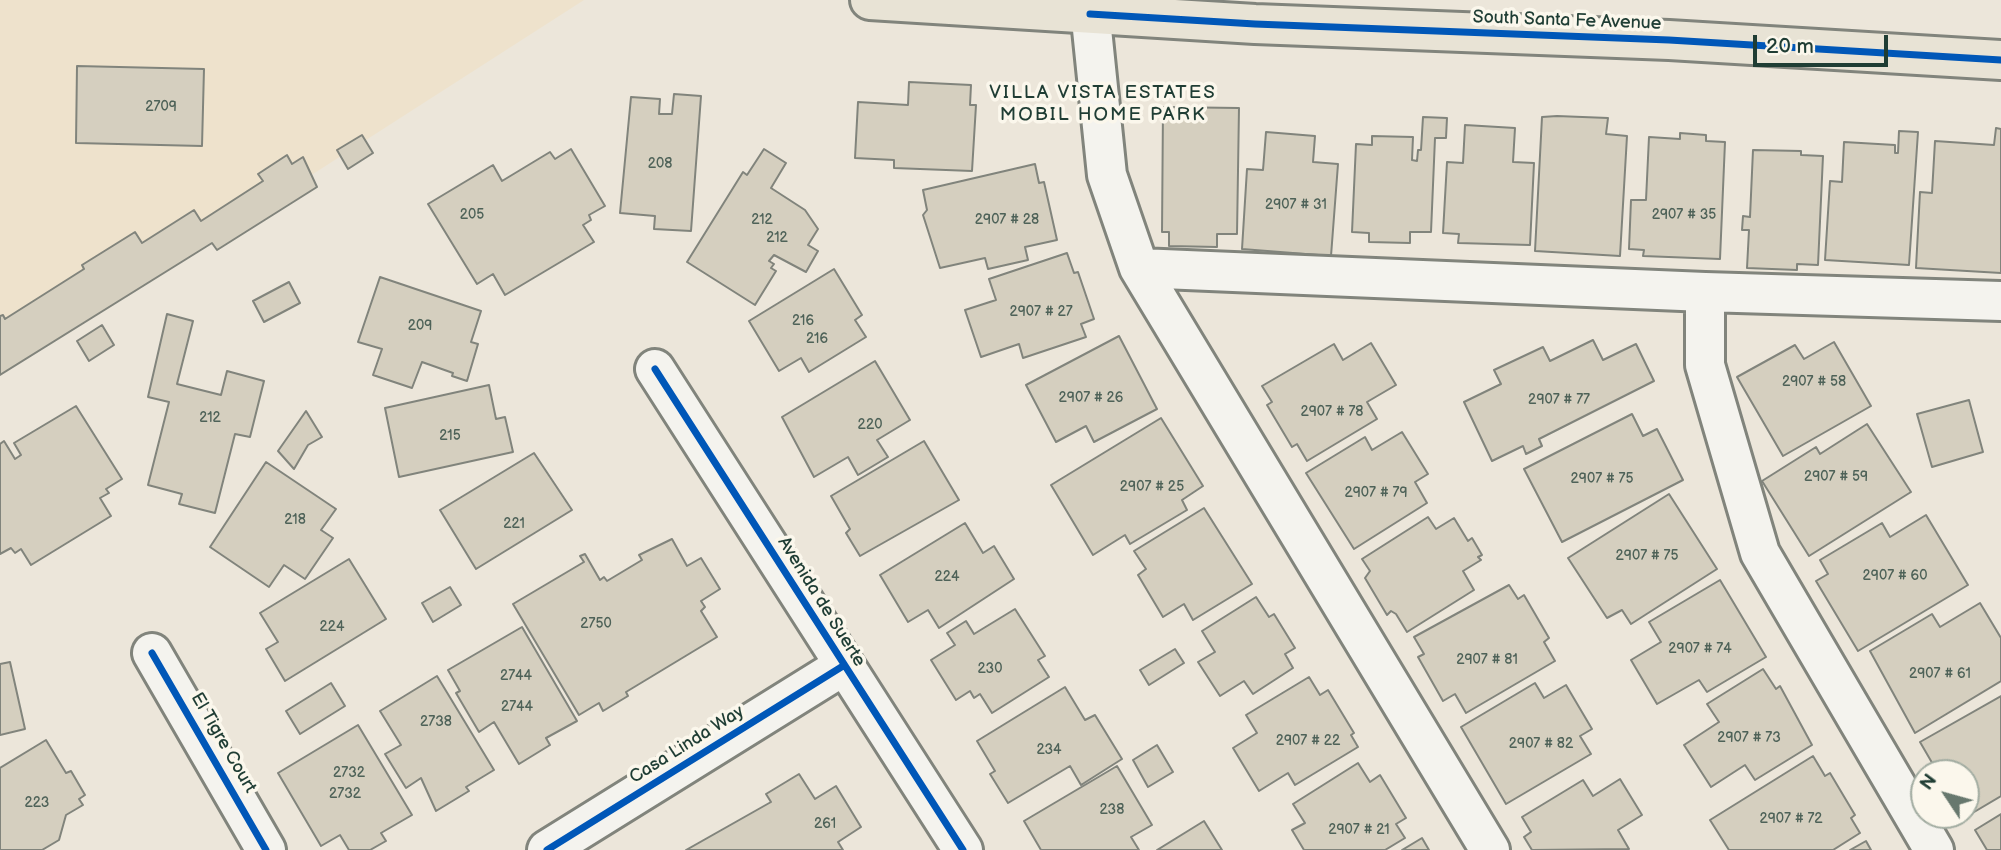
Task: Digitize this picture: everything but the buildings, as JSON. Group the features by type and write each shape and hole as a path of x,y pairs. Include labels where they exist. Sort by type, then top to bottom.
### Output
{"main road":[{"name":"South Santa Fe Avenue","path":"870,0 1090,7 1255,24 1669,40 2001,60"}],"street":[{"path":"1090,7 1107,175 1139,268 1490,850"},
{"path":"1139,268 1705,292 2001,301"},
{"path":"1705,292 1705,365 1759,553 1934,850"},
{"name":"Avenida de Suerte","path":"655,369 963,850"},
{"name":"El Tigre Court","path":"152,653 266,850"},
{"name":"Casa Linda Way","path":"547,850 843,666"}],"shaded area":[{"path":"0,0 584,0 0,375"}],"cycle path":[{"path":"1090,14 1255,24 1669,40 2001,60"},
{"path":"655,369 963,850"},
{"path":"152,653 266,850"},
{"path":"547,850 843,666"}],"district":[{"name":"VILLA VISTA ESTATES MOBIL HOME PARK","path":"1103,104"}]}
